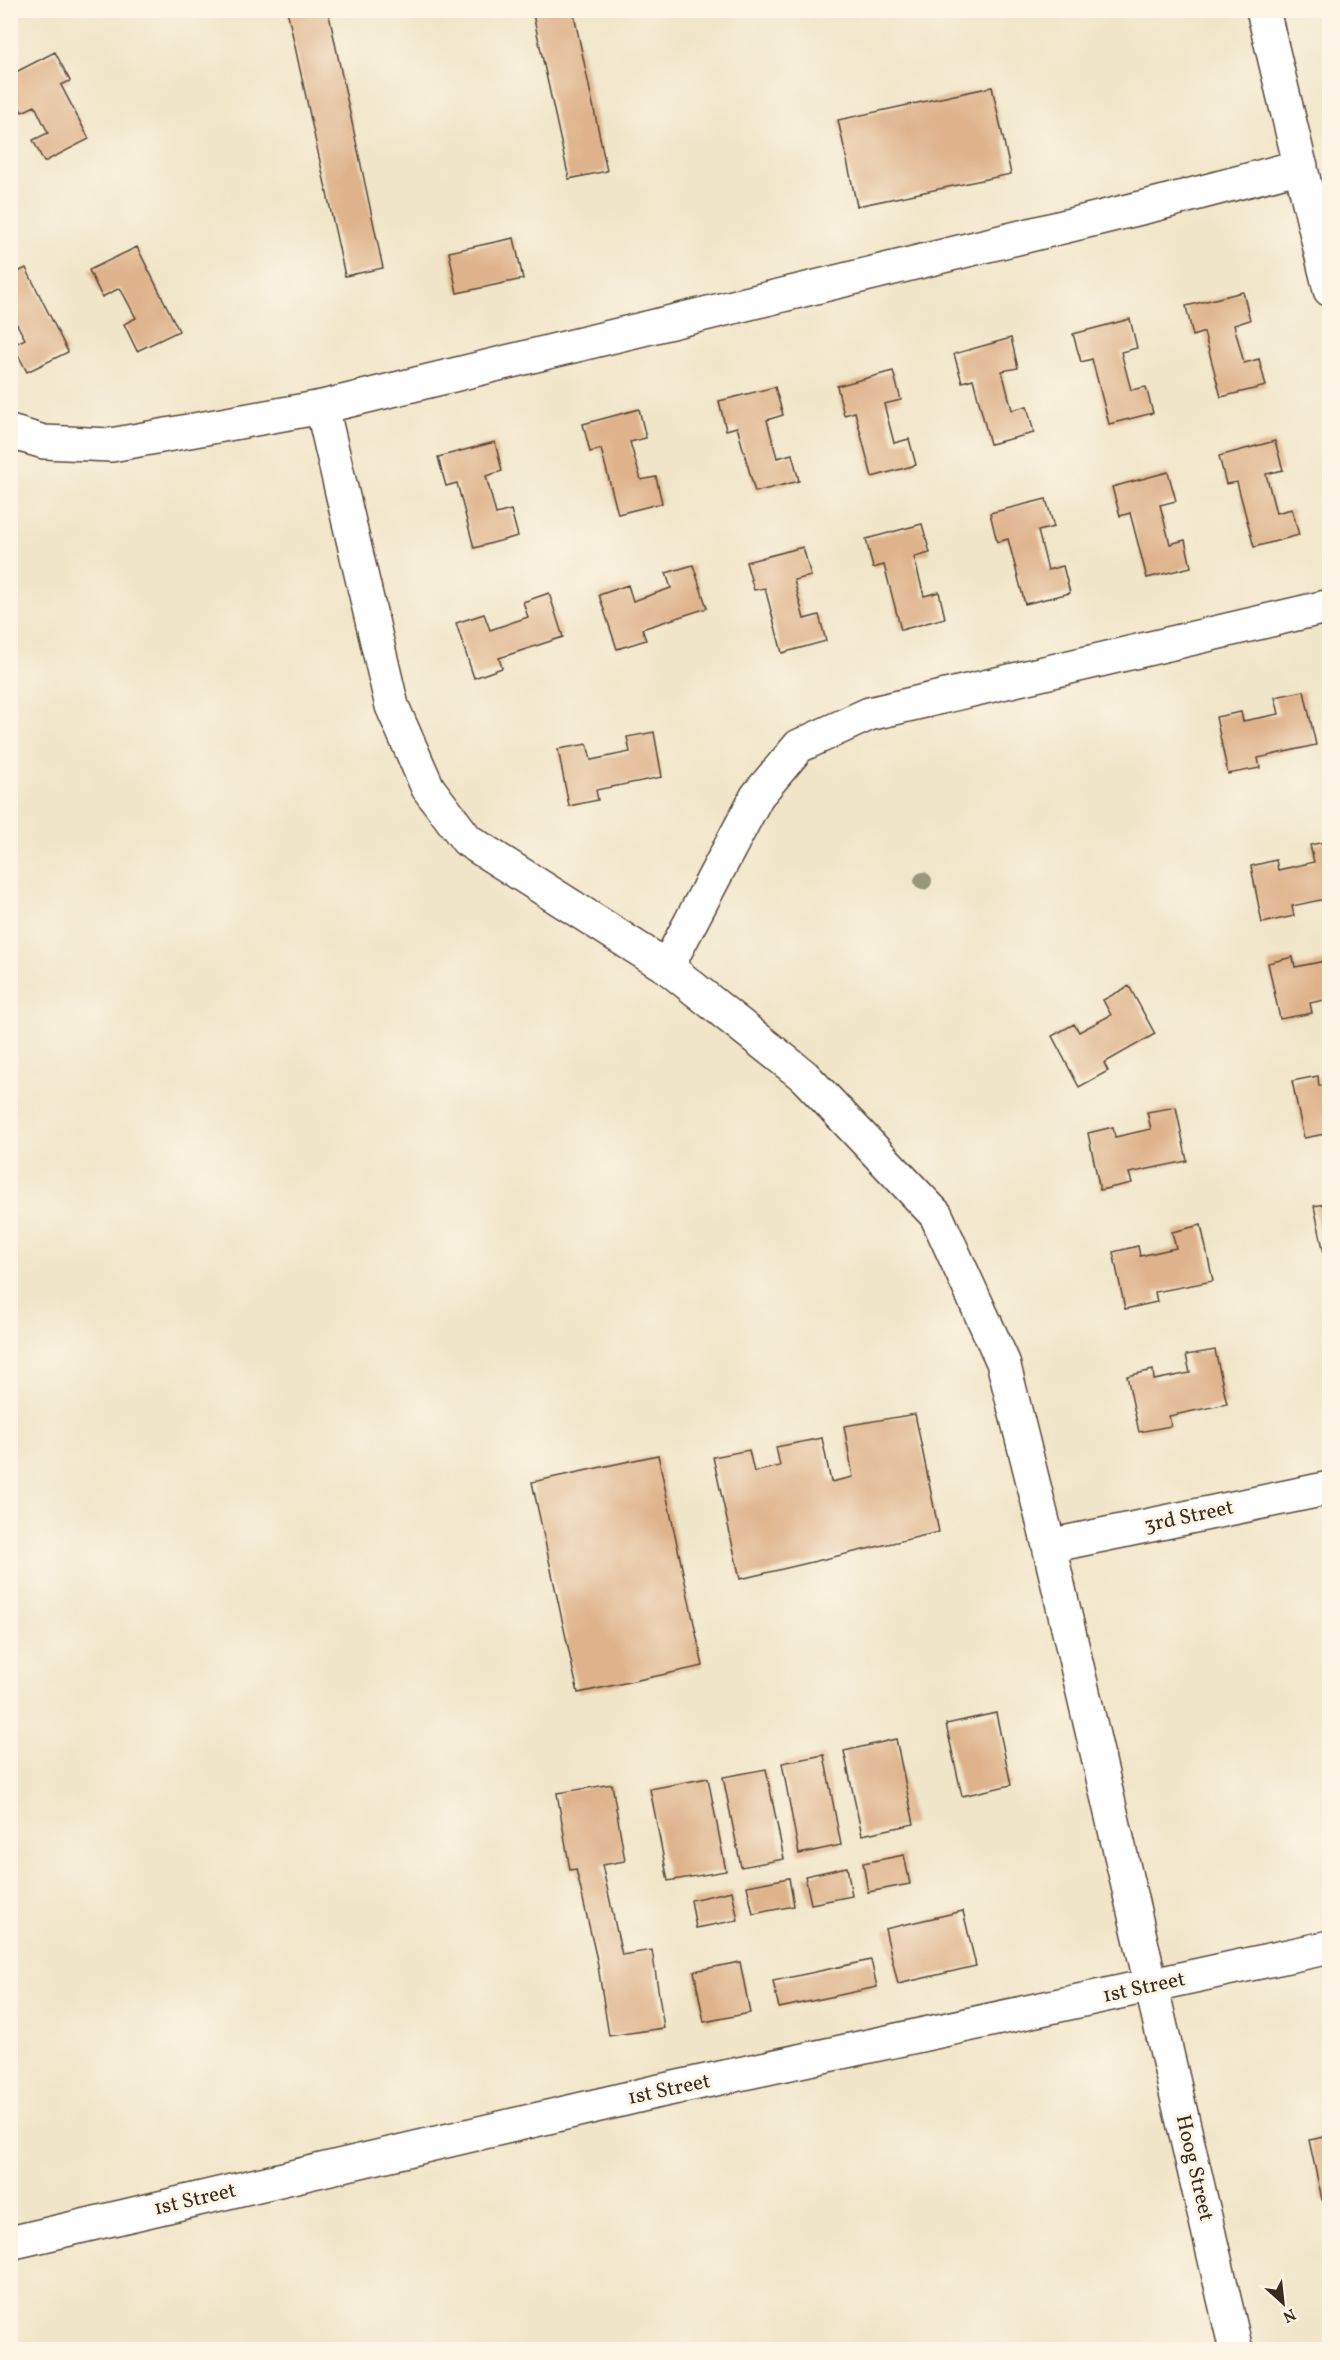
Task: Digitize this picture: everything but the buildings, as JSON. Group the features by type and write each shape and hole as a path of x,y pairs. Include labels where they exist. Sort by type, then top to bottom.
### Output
{"street":[{"path":"1263,10 1329,290"},
{"path":"10,432 44,442 111,445 322,407 1157,204 1301,165"},
{"name":"Hoog Street","path":"322,407 392,706 428,788 466,840 667,967 804,1076 936,1215 1004,1362 1050,1545 1236,2349"},
{"path":"667,967 757,796 799,746 869,714 1329,606"},
{"name":"3rd Street","path":"1050,1545 1329,1488"},
{"name":"1st Street","path":"10,2243 656,2092 1329,1947"}]}
